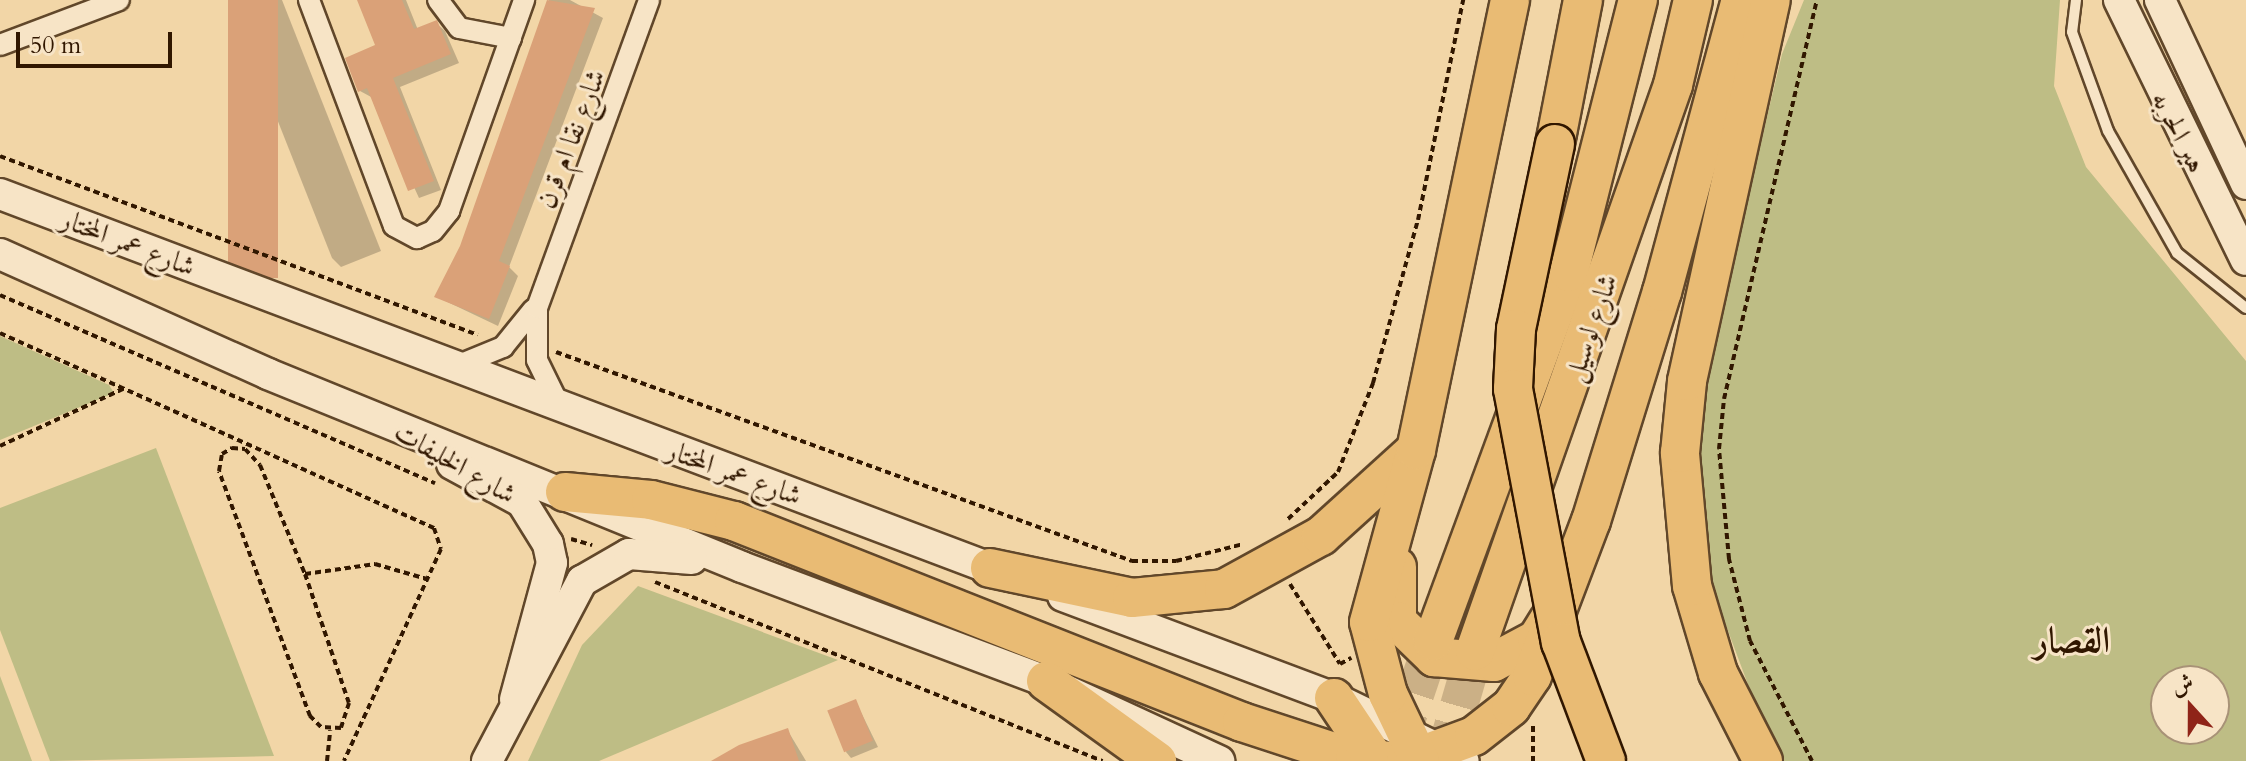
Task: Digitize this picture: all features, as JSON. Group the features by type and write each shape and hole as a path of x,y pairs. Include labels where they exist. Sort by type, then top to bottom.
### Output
{"highway":[{"path":"1422,757 1378,663 1369,622 1374,589 1416,450 1510,0"},
{"path":"1583,0 1516,329 1513,389 1561,642 1606,761"},
{"name":"شارع لوسيل","path":"1433,641 1569,272 1638,0"},
{"name":"شارع لوسيل","path":"1475,651 1653,143 1693,0"},
{"path":"565,492 651,500 734,521 899,580 1242,722 1376,761 1422,757 1511,707 1532,676 1563,599 1683,225 1765,1"},
{"path":"1763,761 1718,673 1692,586 1680,453 1687,381 1765,1"},
{"path":"990,568 1157,600 1224,589 1278,565 1416,450"},
{"path":"1402,497 1397,621 1434,657 1494,662 1537,639 1563,599"},
{"path":"1046,681 1157,761"},
{"path":"1334,698 1376,761"}],"main road":[{"name":"هير الحربه","path":"2119,0 2246,260"},
{"name":"هير الحربه","path":"2160,0 2246,184"},
{"name":"شارع عمر المختار","path":"0,194 1334,698 1422,757"},
{"name":"شارع عمر المختار","path":"0,254 371,414 742,567 1046,681 1219,761"},
{"name":"شارع الخليفات","path":"371,414 538,518 552,563 515,699"},
{"name":"شارع الخليفات","path":"487,761 515,699 582,581 605,562 656,552 742,567"}],"street":[{"path":"0,45 119,0"},
{"path":"309,0 394,226 404,236 433,231 449,211 524,0"},
{"path":"438,0 459,28 511,38"},
{"name":"شارع نقا ام قرن","path":"459,365 503,347 524,329 541,295 649,0"},
{"name":"شارع نقا ام قرن","path":"541,295 535,347 559,405"}],"lane":[{"path":"2076,0 2072,32 2108,131 2177,253 2246,308"}],"path":[{"path":"1283,524 1338,472 1373,383 1418,220 1463,0"},
{"path":"1812,761 1750,641 1729,559 1719,449 1724,399 1817,0"},
{"path":"0,156 412,313 490,334"},
{"path":"0,333 434,528 441,549 344,761"},
{"path":"550,340 573,364 1132,561 1176,561 1249,542"},
{"path":"0,446 125,388"},
{"path":"239,448 253,455 305,574 349,703 346,724 330,730 310,716 219,471 222,454 239,448"},
{"path":"305,574 375,564 427,579"},
{"path":"1278,565 1340,664 1349,658 1378,663"},
{"path":"327,761 330,730"}],"shaded area":[{"path":"1804,0 2060,0 2054,86 2086,167 2246,361 2246,761 1784,761 1765,730 1709,580 1695,491 1699,402 1782,54"},
{"path":"0,336 109,385 114,393 0,440"},
{"path":"156,448 274,756 50,761 0,630 0,508"},
{"path":"638,586 838,660 599,761 528,761 582,645"},
{"path":"0,676 32,761 0,761"}],"building":[{"path":"228,0 278,0 278,278 228,278"},
{"path":"357,0 402,0 414,29 437,20 451,54 393,78 434,181 408,191 367,88 358,92 345,58 375,45"},
{"path":"547,0 595,8 499,261 510,266 489,319 434,297 460,246"},
{"path":"856,699 873,741 844,752 827,711"},
{"path":"788,728 799,761 711,761 739,745"}],"tunnel":[{"path":"1397,748 1433,641"},
{"path":"1443,761 1475,651"}],"district":[{"name":"القصار","path":"2072,641"}]}
